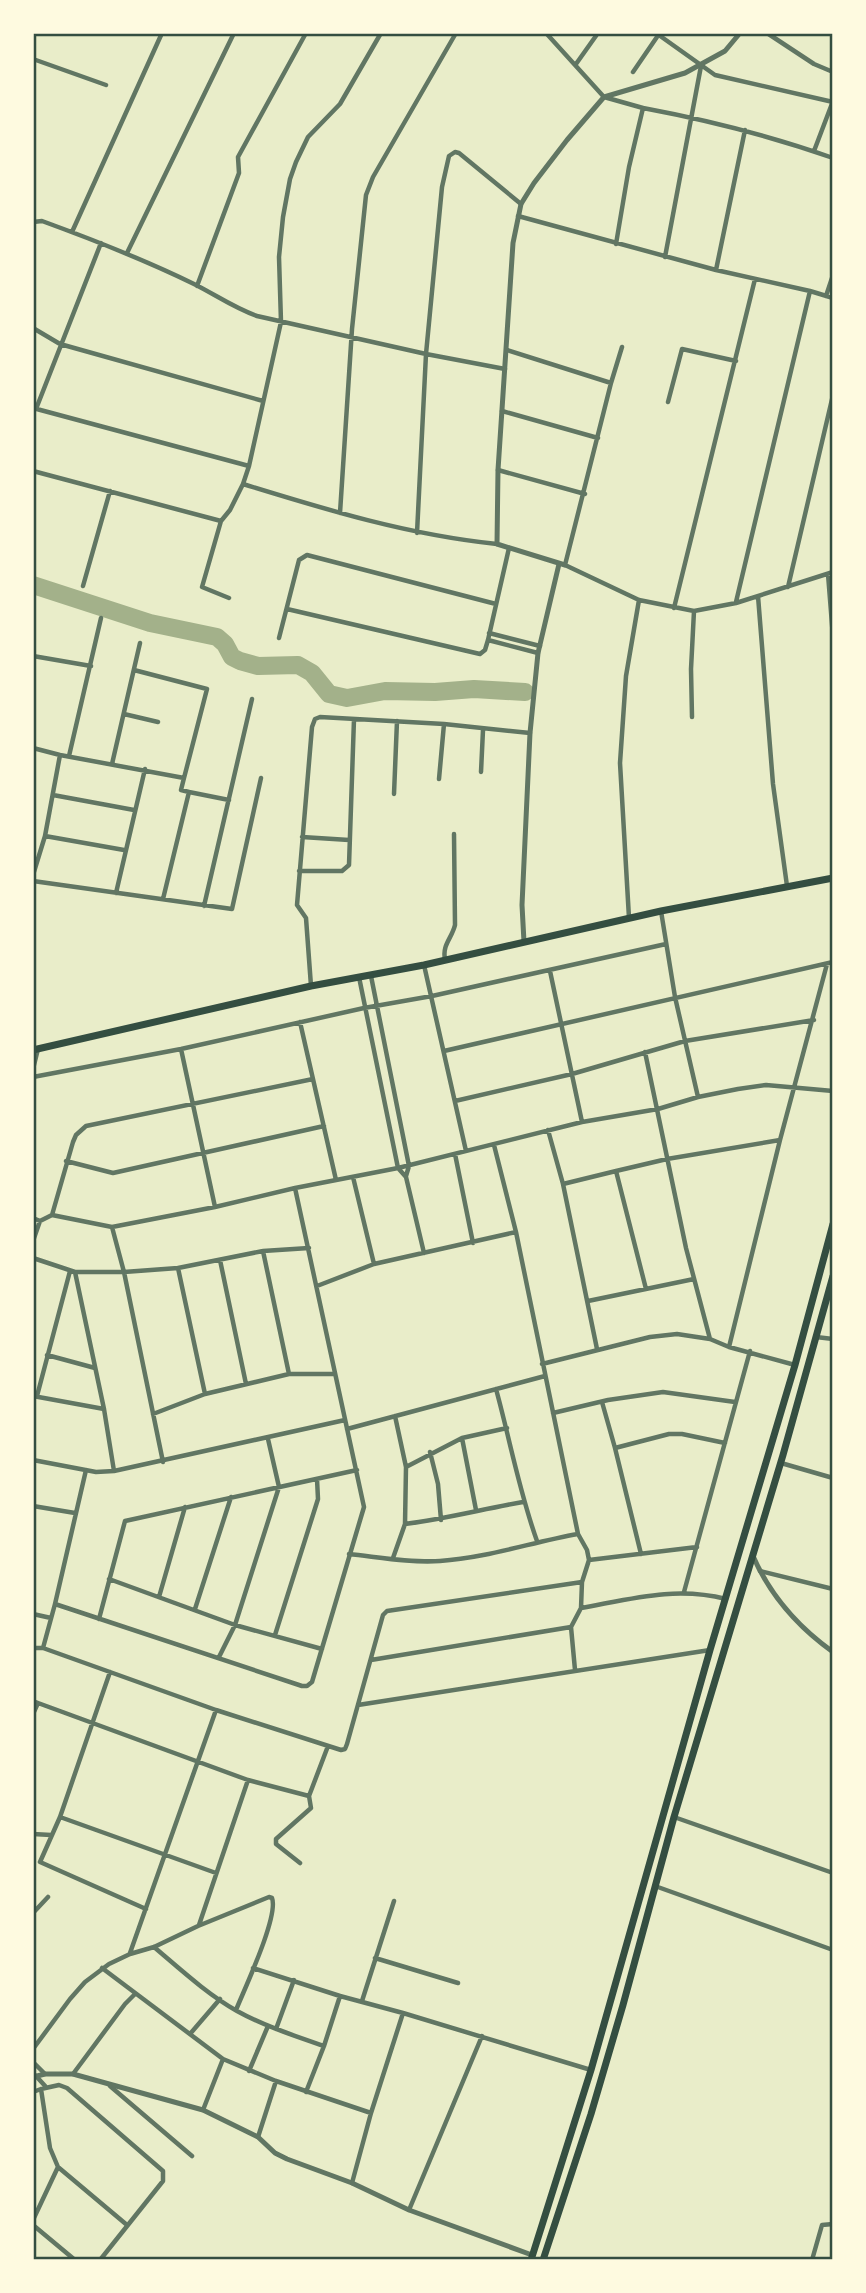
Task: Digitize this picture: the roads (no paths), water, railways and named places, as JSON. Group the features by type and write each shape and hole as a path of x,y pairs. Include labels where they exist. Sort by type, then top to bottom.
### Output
{"main road":[{"path":"35,1050 311,986 424,965 661,911 833,878"},
{"path":"532,2257 591,2070 710,1650 795,1365 833,1224"},
{"path":"543,2260 603,2073 674,1817 782,1458 833,1276"},
{"path":"770,1450 782,1458"},
{"path":"708,1660 720,1664"},
{"path":"591,2070 603,2073"}],"street":[{"path":"72,232 162,33"},
{"path":"127,253 234,33"},
{"path":"197,286 239,173 238,157 306,33"},
{"path":"229,598 202,587 221,521 230,510 249,466 281,322 279,257 286,191 308,137 340,104 381,33"},
{"path":"340,513 360,232 368,187 456,33"},
{"path":"547,33 604,97 745,130 833,158"},
{"path":"576,64 598,33"},
{"path":"497,544 498,470 513,243 521,204 567,140 604,97 667,80 701,66 725,51 740,33"},
{"path":"767,33 814,64 833,72"},
{"path":"633,72 658,34 715,75 833,102 814,151"},
{"path":"33,59 106,85"},
{"path":"664,257 701,66"},
{"path":"615,244 643,108"},
{"path":"716,270 745,130"},
{"path":"418,533 426,354 442,187 449,156 455,152 459,153 521,204"},
{"path":"518,216 664,257 833,298"},
{"path":"33,222 42,221 127,253 197,286 232,307 281,322 505,369"},
{"path":"101,243 35,409 249,466"},
{"path":"826,296 833,275"},
{"path":"674,608 755,279"},
{"path":"736,603 810,291"},
{"path":"33,328 60,344 263,401"},
{"path":"524,942 522,905 530,733 538,653 585,494 622,347"},
{"path":"668,402 682,349 736,361"},
{"path":"507,350 611,383"},
{"path":"788,587 833,395"},
{"path":"502,411 598,438"},
{"path":"498,470 585,494"},
{"path":"33,471 221,521"},
{"path":"243,484 418,533 509,547 562,565 639,600 674,608 694,611 736,603 830,573 833,637"},
{"path":"83,586 110,491"},
{"path":"287,609 483,653 509,547"},
{"path":"279,638 299,560 307,555 496,604"},
{"path":"758,596 773,784 787,886"},
{"path":"629,919 620,763 626,676 639,600"},
{"path":"692,717 694,611"},
{"path":"69,756 101,618"},
{"path":"489,633 540,646"},
{"path":"488,640 538,653"},
{"path":"112,764 140,643"},
{"path":"33,656 90,666"},
{"path":"134,670 207,689 181,790 229,800"},
{"path":"204,906 252,699"},
{"path":"124,714 158,722"},
{"path":"311,986 306,918 297,905 312,727 315,719 320,717 444,724 530,733"},
{"path":"299,871 342,871 349,865 354,719"},
{"path":"394,794 397,721"},
{"path":"439,779 444,724"},
{"path":"481,772 482,730"},
{"path":"33,748 184,778"},
{"path":"33,874 45,835 60,755"},
{"path":"116,893 145,769"},
{"path":"33,881 232,909 261,778"},
{"path":"163,899 189,792"},
{"path":"53,795 134,810"},
{"path":"444,959 443,947 455,925 454,834"},
{"path":"45,835 124,850"},
{"path":"302,837 349,840"},
{"path":"661,911 675,997 698,1097"},
{"path":"33,1077 181,1049 666,944"},
{"path":"444,1051 830,963 780,1140 729,1347"},
{"path":"424,965 466,1151"},
{"path":"550,971 582,1122"},
{"path":"371,976 409,1166 406,1177"},
{"path":"359,977 398,1168 406,1177 424,1253"},
{"path":"455,1101 572,1074 685,1041 814,1020"},
{"path":"300,1022 336,1180"},
{"path":"181,1049 215,1207"},
{"path":"33,1069 35,1050"},
{"path":"645,1052 694,1279 710,1339"},
{"path":"52,1215 73,1142 86,1126 313,1079"},
{"path":"33,1241 40,1221 52,1215 112,1227 409,1166 582,1122 658,1109 698,1097 752,1086 833,1091"},
{"path":"66,1161 113,1173 324,1126"},
{"path":"548,1130 563,1184 597,1349"},
{"path":"563,1184 667,1159 780,1140"},
{"path":"494,1144 516,1232 578,1534 589,1560 582,1582 581,1608 571,1627 575,1670"},
{"path":"454,1154 473,1243"},
{"path":"616,1171 646,1289"},
{"path":"353,1177 374,1264"},
{"path":"55,1604 307,1686 312,1682 364,1507 295,1188"},
{"path":"33,1217 40,1221"},
{"path":"112,1227 124,1272 163,1462"},
{"path":"317,1286 374,1264 516,1232"},
{"path":"33,1258 72,1272 124,1272 178,1268 263,1251 309,1248"},
{"path":"263,1251 289,1374"},
{"path":"220,1260 246,1384"},
{"path":"178,1268 205,1394"},
{"path":"72,1272 35,1396 104,1409"},
{"path":"72,1272 104,1409 114,1471"},
{"path":"588,1301 694,1279"},
{"path":"542,1364 650,1337 677,1334 710,1339 795,1365"},
{"path":"816,1337 833,1339"},
{"path":"684,1592 750,1352"},
{"path":"47,1356 95,1368"},
{"path":"153,1414 205,1394 289,1374 334,1374"},
{"path":"347,1429 545,1376"},
{"path":"496,1389 523,1502 537,1541"},
{"path":"553,1413 663,1392 735,1402"},
{"path":"601,1402 641,1554"},
{"path":"394,1558 405,1524 406,1466 395,1416"},
{"path":"33,1460 86,1470 114,1471 345,1420"},
{"path":"406,1466 463,1438 507,1428"},
{"path":"615,1447 669,1434 725,1443"},
{"path":"463,1438 476,1510"},
{"path":"219,1657 234,1625 279,1487 268,1439"},
{"path":"430,1452 438,1483 441,1520"},
{"path":"782,1458 833,1478"},
{"path":"43,1648 86,1470"},
{"path":"99,1619 125,1521 357,1470"},
{"path":"275,1635 318,1499 317,1479"},
{"path":"195,1609 232,1496"},
{"path":"405,1524 441,1520 476,1510 523,1502"},
{"path":"33,1506 75,1513"},
{"path":"159,1597 186,1506"},
{"path":"349,1555 437,1561 475,1557 537,1541 578,1534"},
{"path":"589,1560 697,1547"},
{"path":"753,1556 775,1596 794,1619 813,1638 833,1652"},
{"path":"759,1570 833,1589"},
{"path":"110,1580 234,1625 322,1649"},
{"path":"33,1650 43,1648 216,1710 341,1750 345,1749 383,1615 387,1611 582,1582"},
{"path":"581,1608 684,1592 727,1600"},
{"path":"33,1614 51,1618"},
{"path":"371,1660 571,1627"},
{"path":"358,1705 710,1650"},
{"path":"110,1672 60,1817 40,1862 146,1909"},
{"path":"33,1714 36,1702 248,1780 309,1796"},
{"path":"130,1954 216,1710"},
{"path":"300,1863 276,1844 276,1839 311,1808 309,1796 328,1746"},
{"path":"198,1926 248,1780"},
{"path":"60,1817 216,1873"},
{"path":"674,1817 833,1873"},
{"path":"33,1834 51,1835"},
{"path":"655,1886 833,1950"},
{"path":"33,1913 48,1897"},
{"path":"33,2049 70,1999 102,1968 266,1897 272,1898 272,1912 236,2010"},
{"path":"362,2001 394,1901"},
{"path":"154,1947 236,2010 268,2026 324,2046"},
{"path":"375,1958 458,1983"},
{"path":"102,1968 223,2059 306,2092 371,2113"},
{"path":"253,1968 591,2070"},
{"path":"276,2029 294,1980"},
{"path":"73,2074 135,1994"},
{"path":"306,2092 340,1996"},
{"path":"190,2034 220,1999"},
{"path":"352,2183 403,2013"},
{"path":"249,2071 268,2026"},
{"path":"408,2210 482,2036"},
{"path":"204,2110 223,2059"},
{"path":"33,2062 45,2074"},
{"path":"127,2225 58,2167 50,2148 44,2088 35,2077 45,2074 73,2074 204,2110 258,2137 275,2153 288,2159 352,2183 408,2210 532,2257"},
{"path":"258,2137 276,2081"},
{"path":"105,2082 192,2156"},
{"path":"33,2092 59,2085 67,2088 163,2171 163,2181 100,2260"},
{"path":"58,2167 33,2222 75,2260"},
{"path":"812,2260 822,2225 833,2224"}],"waterway":[{"path":"33,585 150,623 217,637 225,644 232,657 240,661 258,666 298,665 312,673 329,694 347,698 385,691 435,692 474,689 525,692"}]}
